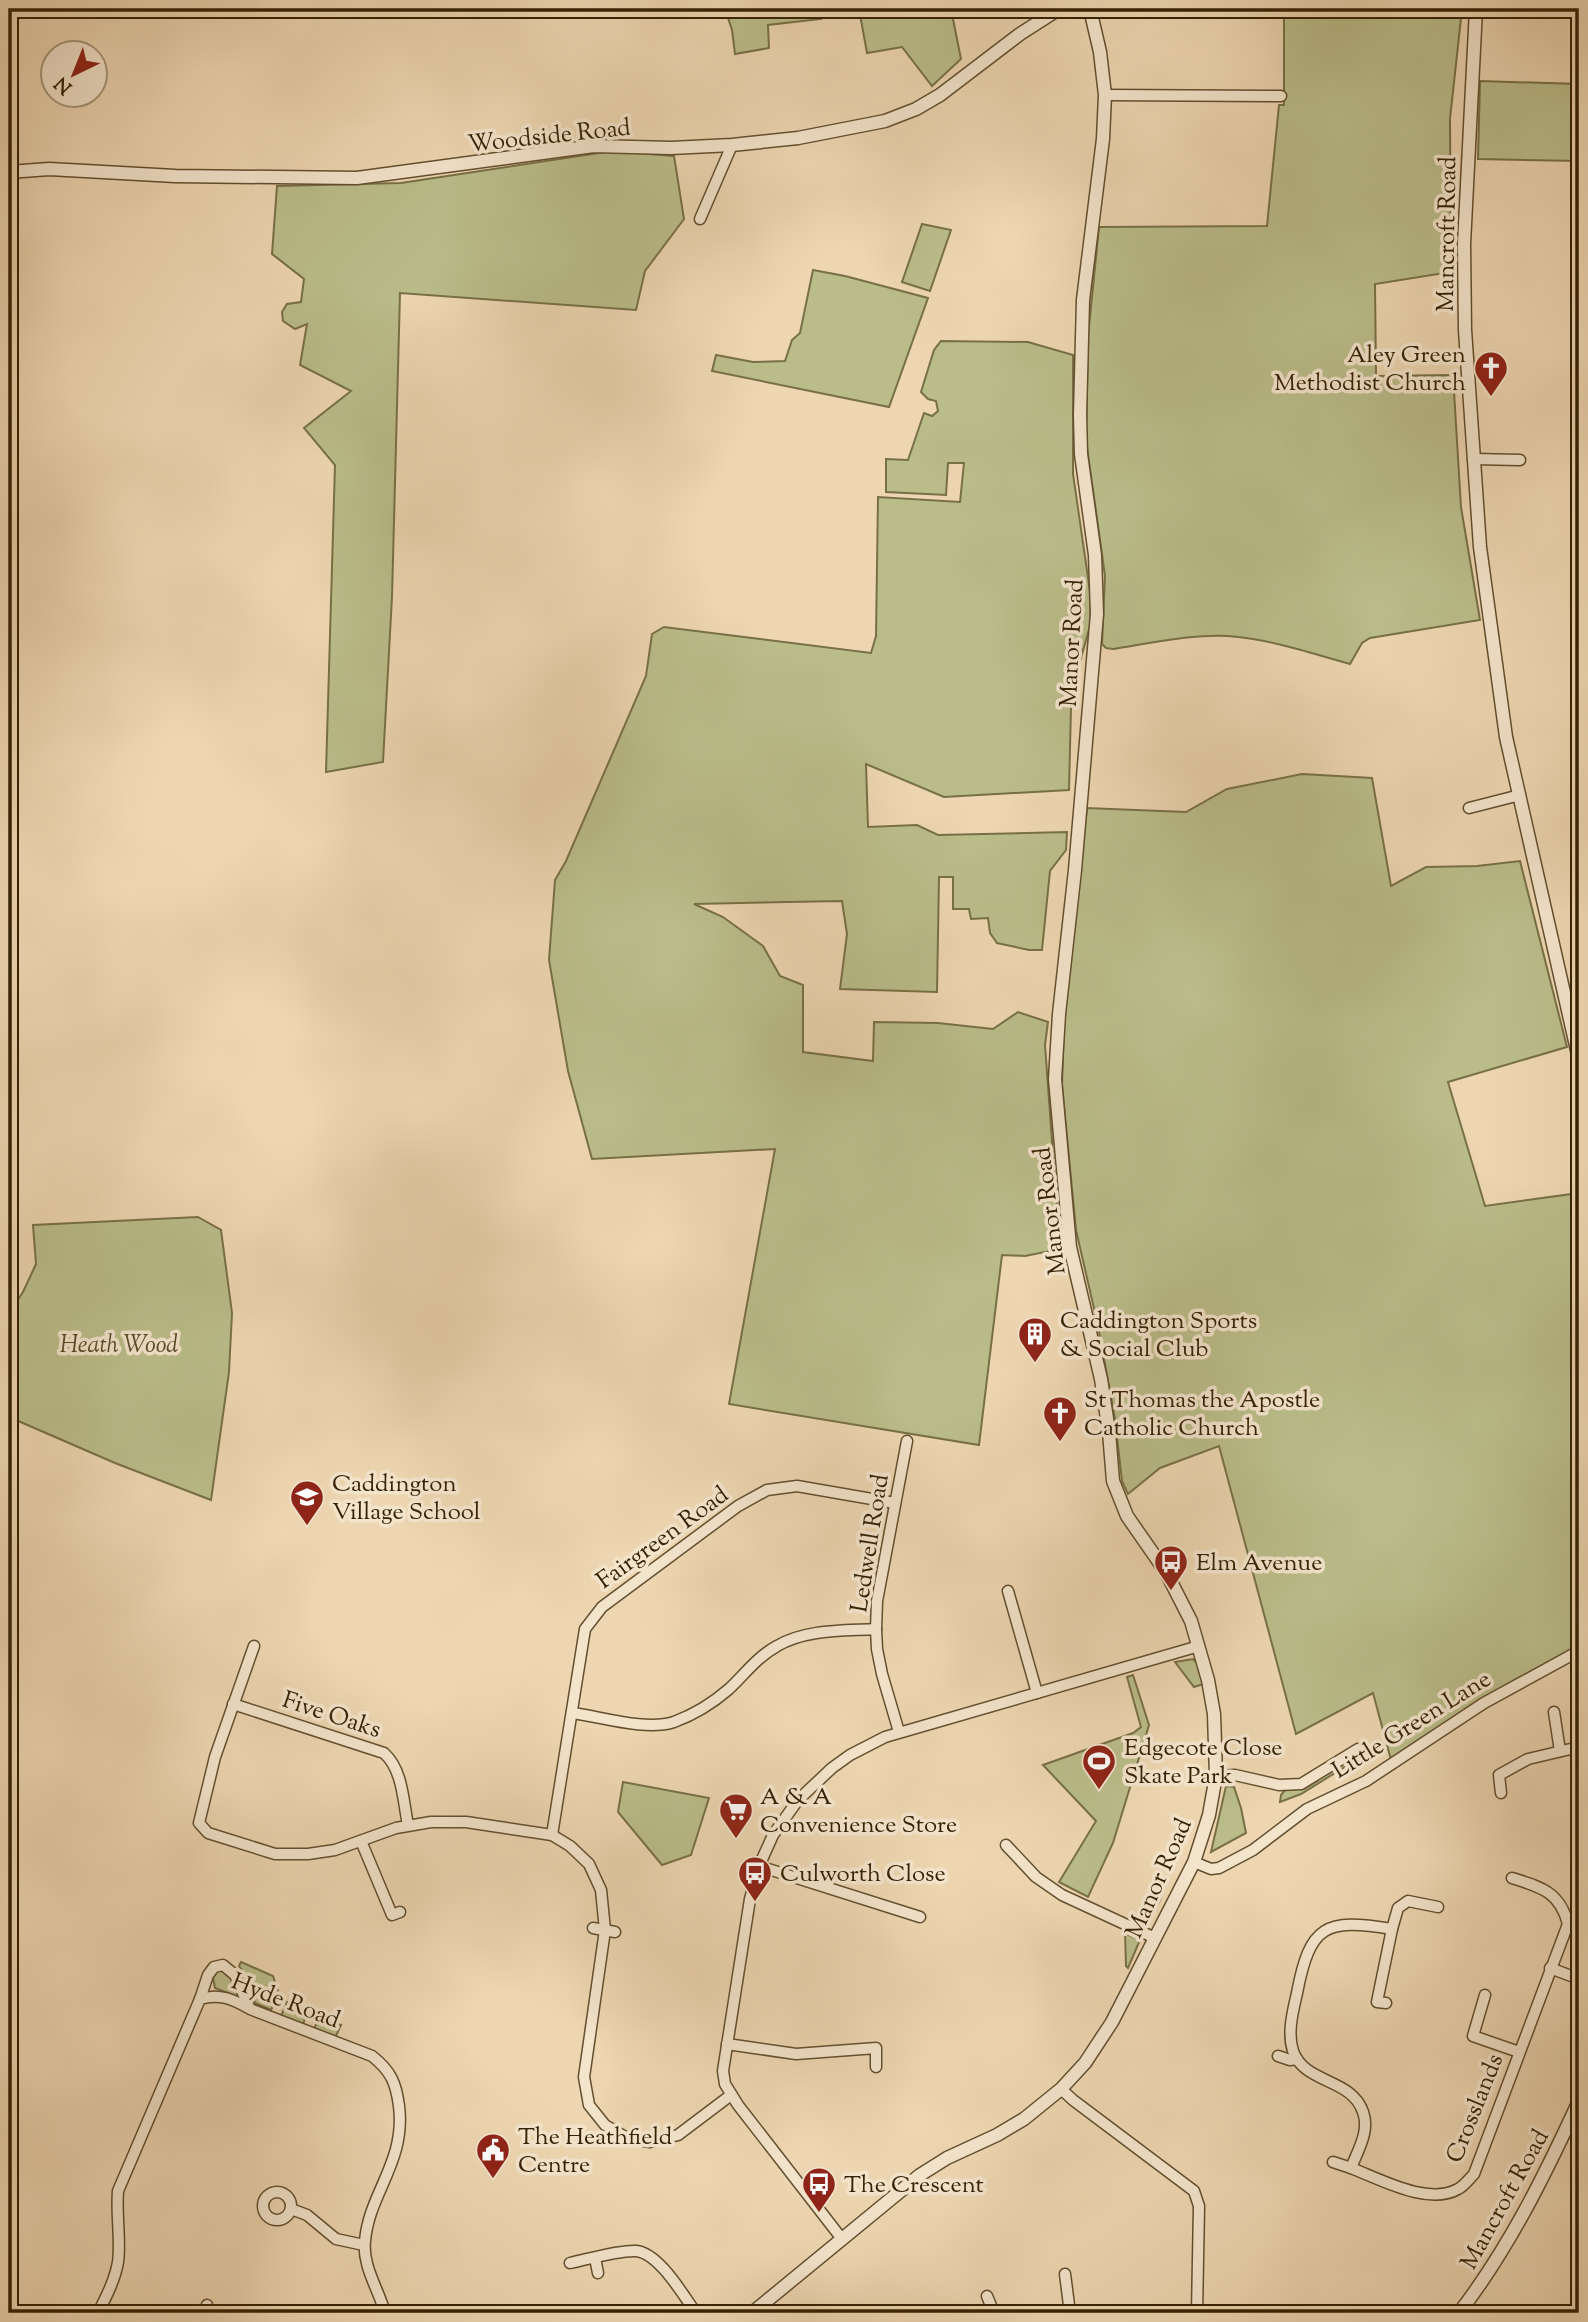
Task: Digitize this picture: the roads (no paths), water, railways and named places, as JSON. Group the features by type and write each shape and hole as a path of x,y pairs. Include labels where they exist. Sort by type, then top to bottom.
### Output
{"street":[{"name":"Woodside Road","path":"9,172 49,169 175,176 357,178 594,146 671,148 799,138 885,121 916,109 1059,9"},
{"name":"Manor Road","path":"752,2313 920,2175 947,2158 1014,2126 1061,2089 1085,2063 1104,2036 1194,1862 1209,1815 1216,1776 1214,1714 1199,1646 1179,1594 1127,1516 1113,1481 1101,1379 1070,1247 1055,1079 1076,870 1097,614 1095,555 1081,454 1080,378 1083,300 1103,139 1105,95 1100,52 1090,9"},
{"name":"Mancroft Road","path":"1476,9 1464,244 1465,330 1480,547 1506,737 1579,1059"},
{"path":"1105,95 1281,96"},
{"path":"700,219 732,145"},
{"path":"1473,459 1520,460"},
{"path":"1469,808 1520,795"},
{"name":"Ledwell Road","path":"900,1732 882,1674 876,1629 877,1601 907,1441"},
{"name":"Fairgreen Road","path":"552,1835 585,1629 602,1607 737,1506 767,1490 797,1486 895,1503"},
{"path":"1008,1591 1037,1693"},
{"path":"573,1713 649,1726 673,1722 697,1711 729,1689 758,1659 778,1645 806,1634 876,1629"},
{"path":"199,1823 215,1757 254,1646"},
{"path":"842,2239 731,2095 723,2077 750,1899 759,1866 773,1835 785,1817 816,1783 850,1755 877,1740 1199,1646"},
{"name":"Little Green Lane","path":"1194,1862 1211,1869 1219,1868 1253,1850 1307,1809 1366,1781 1483,1703 1579,1651"},
{"name":"Five Oaks","path":"233,1704 384,1753 393,1761 397,1770 408,1825"},
{"path":"1553,1712 1560,1751"},
{"path":"1499,1775 1528,1759 1579,1747"},
{"path":"1216,1776 1236,1775 1279,1784 1301,1784 1358,1749"},
{"path":"1490,1767 1499,1775 1501,1793"},
{"path":"199,1823 208,1833 275,1854 308,1854 335,1850 408,1825 466,1822 552,1835 570,1846 589,1864 601,1890 604,1930 584,2077 589,2105 605,2125 627,2138 650,2142 678,2135 731,2095"},
{"path":"187,1828 199,1823"},
{"path":"361,1841 392,1915"},
{"path":"1006,1845 1036,1877 1062,1895 1155,1938"},
{"path":"759,1866 920,1917"},
{"name":"Crosslands","path":"1334,2162 1422,2195 1435,2195 1458,2189 1474,2174 1568,1924 1564,1908 1548,1891 1512,1878"},
{"path":"1376,2002 1398,1908 1408,1902 1438,1907"},
{"path":"1351,2168 1366,2126 1363,2109 1346,2090 1304,2068 1297,2059 1291,2042 1291,2022 1302,1966 1313,1940 1332,1927 1348,1924 1392,1928"},
{"path":"200,1999 208,1975 214,1967 223,1965 235,1975 250,2009"},
{"path":"1550,1968 1579,1979"},
{"name":"Hyde Road","path":"98,2313 114,2280 119,2260 116,2213 118,2191 200,1999 213,1995 233,1999 250,2009 372,2056 394,2078 401,2120 398,2144 367,2227 364,2245 369,2271 385,2313"},
{"name":"Crosslands","path":"1485,1995 1472,2038 1519,2052"},
{"path":"727,2044 796,2054 876,2048 876,2067"},
{"path":"1278,2056 1297,2059"},
{"path":"1061,2089 1194,2191 1199,2206 1197,2313"},
{"name":"Mancroft Road","path":"1459,2313 1484,2281 1521,2220 1579,2101"},
{"path":"291,2209 307,2215 336,2239 364,2245"},
{"path":"570,2263 632,2251 646,2254 665,2271 696,2313"},
{"path":"595,2258 598,2273"},
{"path":"1065,2274 1070,2313"},
{"path":"987,2296 994,2313"}],"place":[{"name":"Aley Green Methodist Church","path":"1491,398"},
{"name":"Caddington Sports & Social Club","path":"1035,1364"},
{"name":"St Thomas the Apostle Catholic Church","path":"1060,1443"},
{"name":"Caddington Village School","path":"307,1527"},
{"name":"Elm Avenue","path":"1171,1592"},
{"name":"Edgecote Close Skate Park","path":"1099,1791"},
{"name":"A & A Convenience Store","path":"736,1840"},
{"name":"Culworth Close","path":"755,1903"},
{"name":"The Heathfield Centre","path":"493,2180"},
{"name":"The Crescent","path":"819,2214"}],"park label":[{"name":"Heath Wood","path":"119,1344"}]}
